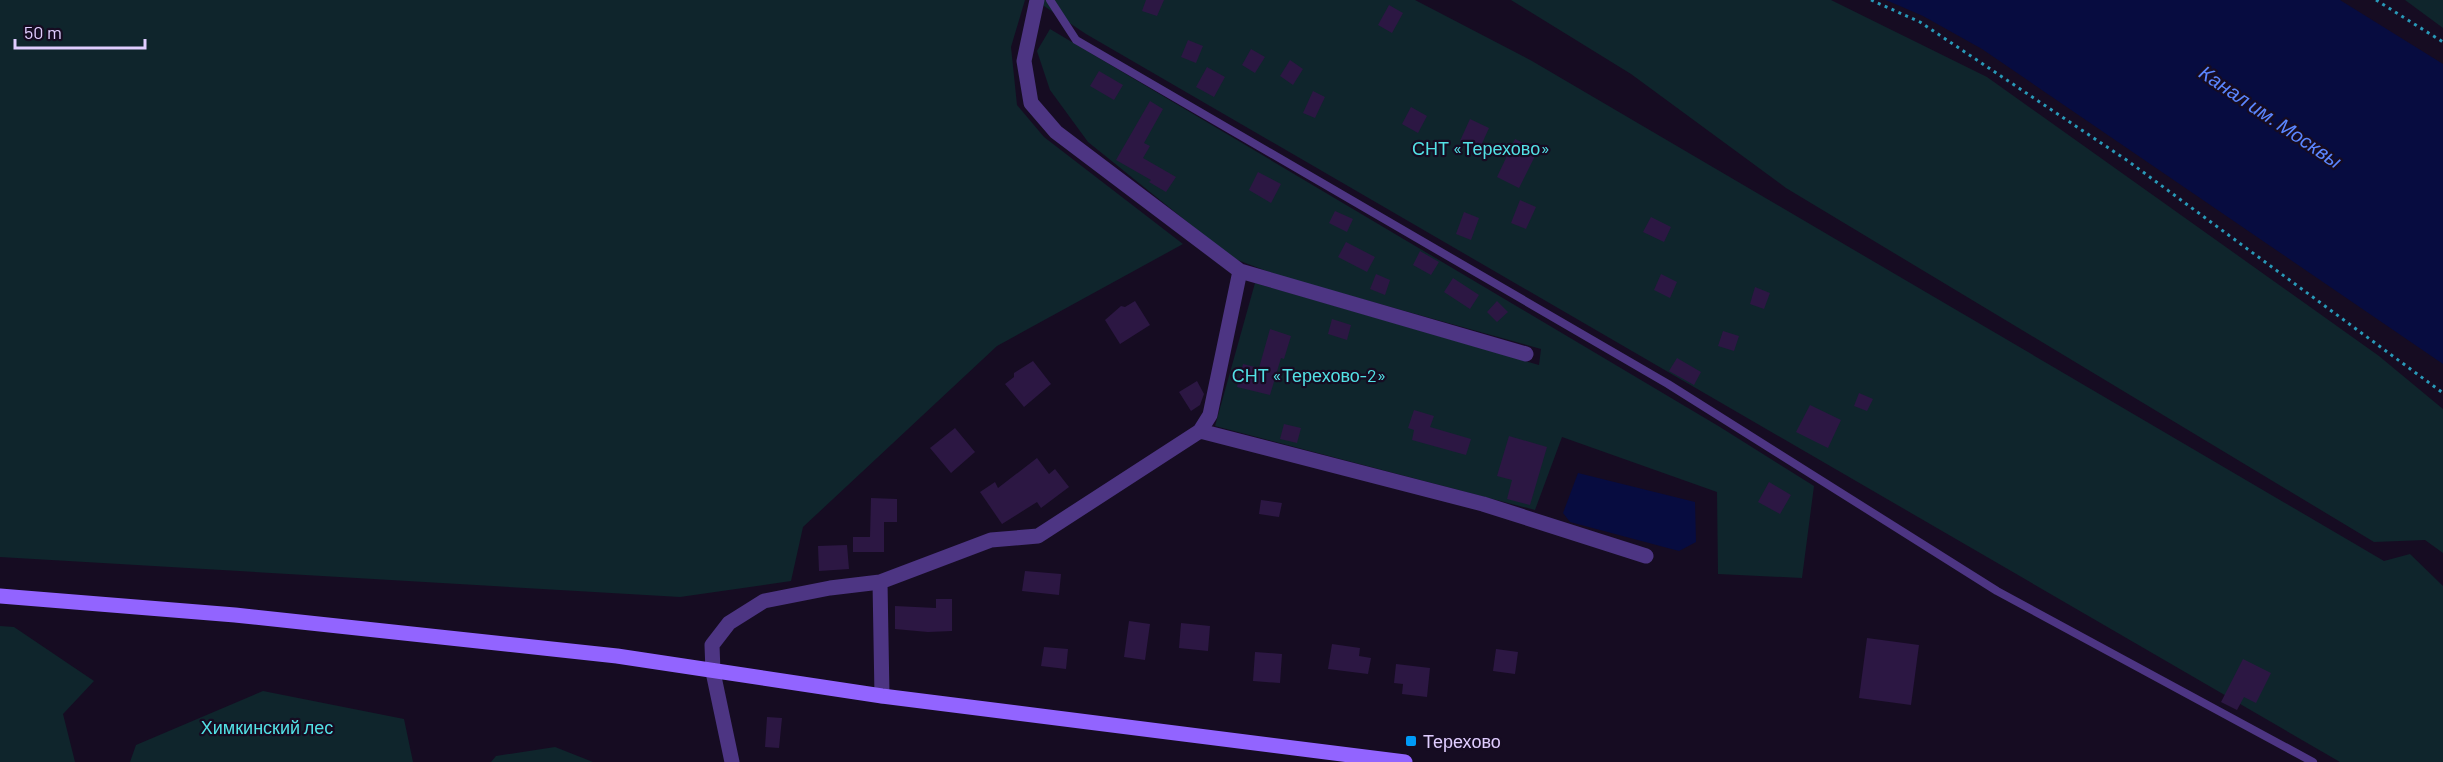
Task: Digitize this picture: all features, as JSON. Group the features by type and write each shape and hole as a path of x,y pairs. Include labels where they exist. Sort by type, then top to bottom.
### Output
{"main road":[{"path":"0,596 236,615 617,656 882,696 1405,762"}],"street":[{"path":"1037,0 1024,61 1031,103 1056,132 1240,271 1527,354"},
{"path":"732,762 712,672 712,645 729,623 764,601 830,588 880,582 991,540 1038,536 1200,431 1210,415 1240,271"},
{"path":"1200,431 1484,504 1647,556"},
{"path":"880,582 882,696"}],"lane":[{"path":"1050,0 1076,40 1668,384 1997,591 2313,762"}],"path":[{"path":"1871,0 1920,22 2128,161 2443,393"},
{"path":"2376,0 2443,42"}],"green space":[{"path":"0,0 1025,0 1011,47 1017,105 1044,137 1183,244 997,346 803,527 791,581 680,597 0,557"},
{"name":"СНТ «Терехово»","path":"1035,0 1415,0 1532,61 2384,561 2410,554 2443,586 2443,762 2340,762 1086,34"},
{"path":"1511,0 1831,0 1987,77 2379,356 2443,409 2443,553 2425,540 2374,542 1786,188 1631,74"},
{"path":"2405,0 2443,0 2443,28"},
{"name":"СНТ «Терехово-2»","path":"1050,29 1720,427 1814,486 1802,578 1718,574 1717,492 1562,437 1535,510 1215,426 1255,283 1539,365 1541,349 1283,277 1232,258 1088,142 1050,90 1037,51"},
{"path":"0,626 14,627 94,681 63,714 75,762 0,762"},
{"name":"Химкинский лес","path":"263,691 404,719 413,762 130,762 136,745"},
{"path":"555,747 593,762 491,762 496,756"}],"water":[{"name":"Канал им. Москвы","path":"1886,0 2340,0 2443,64 2443,364 1982,49 1923,16"},
{"path":"1578,473 1695,502 1696,542 1679,551 1570,522 1563,513"}],"building":[{"path":"1146,0 1164,0 1157,16 1142,11"},
{"path":"1389,5 1403,13 1392,33 1378,25"},
{"path":"1188,40 1203,46 1196,63 1181,57"},
{"path":"1251,49 1265,57 1255,73 1242,65"},
{"path":"1290,60 1303,69 1293,85 1280,76"},
{"path":"1207,67 1225,77 1214,97 1196,87"},
{"path":"1099,71 1123,85 1114,100 1090,86"},
{"path":"1313,91 1325,97 1315,118 1303,113"},
{"path":"1150,101 1163,109 1144,143 1150,146 1143,158 1176,177 1166,192 1149,182 1151,180 1116,160"},
{"path":"1411,107 1427,116 1418,133 1402,124"},
{"path":"1470,119 1489,128 1479,150 1460,141"},
{"path":"1515,139 1538,150 1519,188 1497,177"},
{"path":"1258,172 1281,184 1271,203 1249,190"},
{"path":"1520,200 1536,207 1526,229 1511,223"},
{"path":"1335,211 1353,219 1347,232 1329,223"},
{"path":"1464,212 1479,218 1471,240 1456,234"},
{"path":"1651,217 1671,227 1664,242 1643,232"},
{"path":"1346,242 1375,257 1367,272 1338,257"},
{"path":"1420,251 1439,262 1431,275 1413,265"},
{"path":"1376,274 1390,280 1385,295 1370,289"},
{"path":"1661,274 1677,282 1670,298 1654,290"},
{"path":"1453,278 1479,295 1470,309 1444,292"},
{"path":"1755,287 1770,293 1764,309 1750,304"},
{"path":"1135,301 1150,325 1120,344 1105,320 1121,306 1125,307"},
{"path":"1497,301 1508,312 1497,322 1487,312"},
{"path":"1332,319 1351,325 1347,340 1328,334"},
{"path":"1270,329 1291,336 1284,359 1281,358 1270,395 1237,387 1243,364 1259,368"},
{"path":"1723,331 1739,336 1734,351 1718,346"},
{"path":"1677,358 1701,372 1694,385 1669,371"},
{"path":"1033,361 1051,384 1024,407 1005,384 1014,377 1014,373"},
{"path":"1197,381 1204,394 1200,405 1191,411 1179,392"},
{"path":"1859,393 1873,399 1867,411 1854,406"},
{"path":"1810,405 1841,420 1828,448 1796,432"},
{"path":"1414,410 1434,416 1430,427 1471,439 1466,455 1412,440 1414,430 1408,428"},
{"path":"1284,424 1301,428 1297,443 1280,439"},
{"path":"955,428 975,452 951,473 930,448"},
{"path":"1509,436 1547,447 1530,505 1507,499 1512,480 1497,476"},
{"path":"1037,458 1049,474 1055,469 1069,487 1041,508 1037,502 1002,524 980,492 995,482 998,488"},
{"path":"1769,482 1791,495 1780,514 1758,502"},
{"path":"871,498 897,499 897,522 884,522 884,552 853,552 853,537 870,537"},
{"path":"1261,500 1282,503 1279,517 1259,514"},
{"path":"847,545 849,569 819,571 818,546"},
{"path":"1025,571 1061,574 1059,595 1022,591"},
{"path":"936,599 952,599 952,631 928,632 895,629 895,606 936,608"},
{"path":"1129,621 1150,624 1145,660 1124,657"},
{"path":"1181,623 1210,626 1208,651 1179,648"},
{"path":"1867,638 1919,645 1911,705 1859,698"},
{"path":"1332,644 1360,648 1359,656 1371,658 1368,674 1328,669"},
{"path":"1044,647 1068,649 1066,669 1041,666"},
{"path":"1496,649 1518,652 1515,674 1493,671"},
{"path":"1255,652 1282,654 1280,683 1253,681"},
{"path":"2243,659 2271,673 2256,703 2244,697 2237,710 2221,702"},
{"path":"1396,664 1430,668 1427,697 1402,694 1403,684 1394,683"},
{"path":"767,717 782,718 779,748 765,747"}],"place":[{"name":"Терехово","path":"1411,741"}]}
